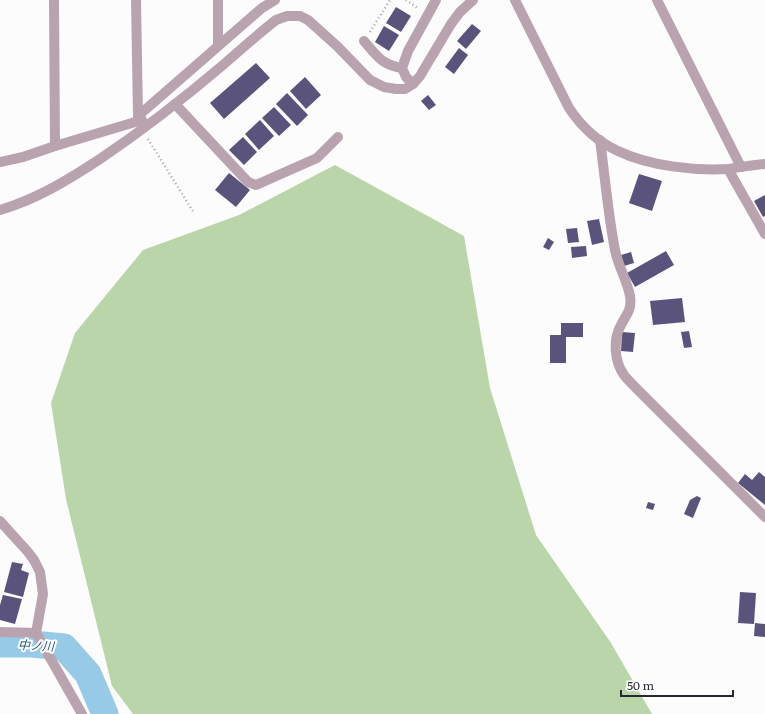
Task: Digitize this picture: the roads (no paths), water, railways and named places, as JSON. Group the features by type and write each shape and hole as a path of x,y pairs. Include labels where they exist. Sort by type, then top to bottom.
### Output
{"street":[{"path":"54,0 55,146"},
{"path":"136,0 143,123"},
{"path":"218,0 218,46"},
{"path":"0,162 23,157 55,146 143,123 218,46 262,8 274,0"},
{"path":"413,84 406,77 402,68 408,51 436,0"},
{"path":"0,210 34,198 68,181 143,123 175,104 276,20 287,16 300,16 308,20 337,46 370,80 384,87 396,90 413,84 420,76 460,12 473,0"},
{"path":"515,0 569,108 576,119 600,140 618,151 639,158 662,164 688,168 728,169 765,164"},
{"path":"657,0 741,167"},
{"path":"364,41 382,60 391,66 402,68"},
{"path":"175,104 248,182 256,185 317,158 338,137"},
{"path":"600,140 616,251 630,298 629,313 621,325 617,337 616,348 618,364 636,388 765,517"},
{"path":"728,169 765,234"},
{"path":"0,521 28,552 40,572 42,594 38,636 82,714"},
{"path":"0,632 38,636"}],"waterway":[{"name":"中ノ川","path":"0,644 32,644 64,647 88,674 105,714"}]}
